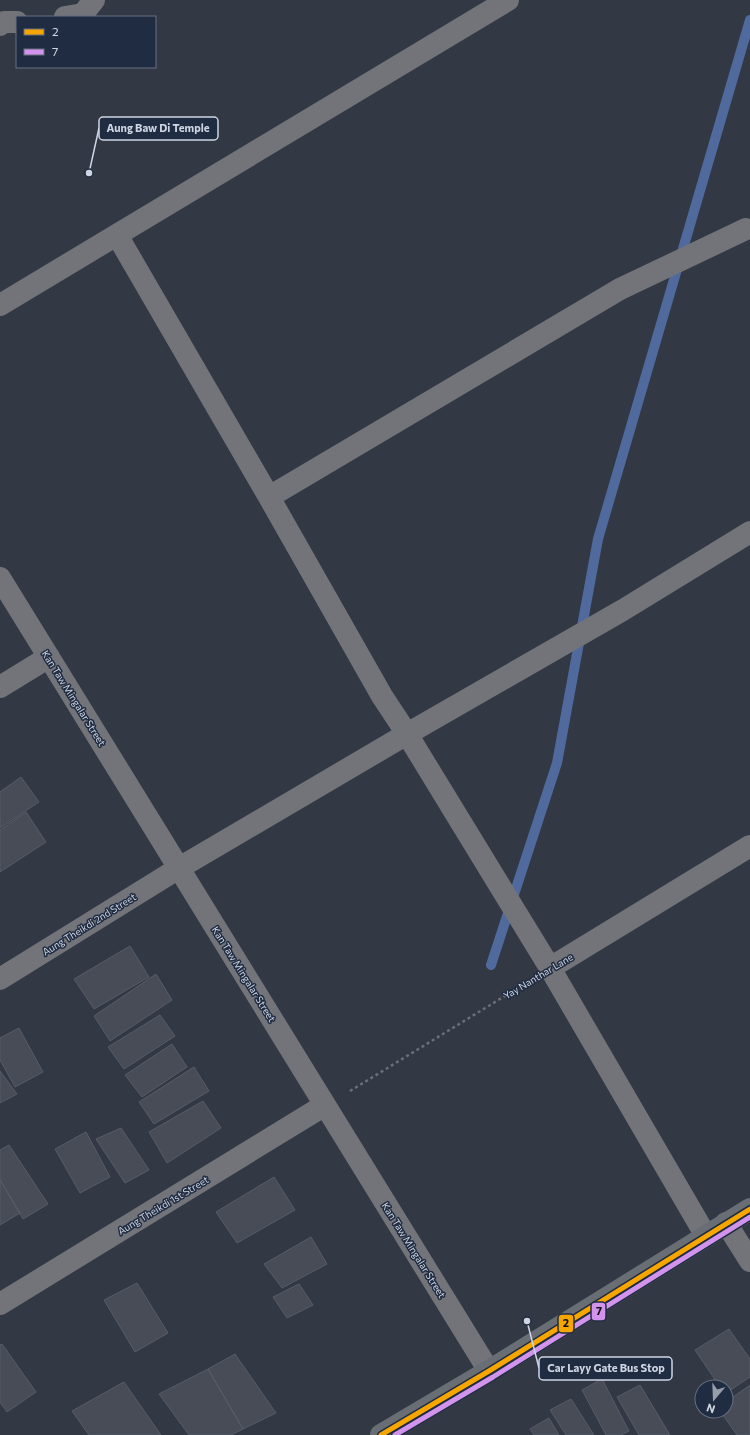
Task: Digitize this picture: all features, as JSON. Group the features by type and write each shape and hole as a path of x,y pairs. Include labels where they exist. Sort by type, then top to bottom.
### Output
{"main road":[{"path":"381,1435 489,1371 750,1209"}],"street":[{"path":"71,16 83,14 94,0"},
{"path":"0,305 508,0"},
{"path":"0,25 4,22 16,22"},
{"path":"268,496 620,289 746,229"},
{"path":"117,235 382,696 407,734 550,968 706,1236"},
{"name":"Aung Theikdi 2nd Street","path":"0,979 179,868 407,734 623,610 750,532"},
{"name":"Kan Taw Mingalar Street","path":"0,578 489,1371"},
{"path":"0,688 49,657"},
{"name":"Yay Nanthar Lane","path":"550,968 750,846"},
{"name":"Aung Theikdi 1st Street","path":"0,1304 325,1105"},
{"path":"726,1224 750,1261"}],"path":[{"name":"Yay Nanthar Lane","path":"325,1105 550,968"}],"building":[{"path":"21,777 39,802 0,828 0,792"},
{"path":"26,812 46,842 0,872 0,830"},
{"path":"130,946 149,977 94,1009 74,979"},
{"path":"156,974 172,1000 110,1041 94,1016"},
{"path":"160,1015 175,1036 124,1069 108,1047"},
{"path":"19,1028 43,1072 15,1087 0,1060 0,1038"},
{"path":"172,1044 187,1067 142,1097 125,1075"},
{"path":"194,1067 209,1091 154,1124 139,1102"},
{"path":"0,1071 17,1094 0,1103"},
{"path":"203,1101 221,1128 167,1163 149,1132"},
{"path":"121,1128 149,1170 125,1183 96,1139"},
{"path":"86,1132 110,1177 80,1193 55,1149"},
{"path":"9,1145 48,1204 23,1219 0,1180 0,1150"},
{"path":"274,1177 295,1210 237,1243 216,1212"},
{"path":"0,1180 20,1213 0,1225"},
{"path":"311,1237 327,1264 282,1288 264,1264"},
{"path":"137,1283 168,1333 135,1352 104,1300"},
{"path":"299,1284 313,1305 287,1318 273,1297"},
{"path":"729,1329 750,1359 750,1377 734,1388 734,1379 715,1379 695,1350"},
{"path":"2,1344 36,1392 7,1412 0,1402 0,1345"},
{"path":"235,1354 276,1413 243,1429 208,1369"},
{"path":"208,1369 243,1429 231,1435 189,1435 159,1394"},
{"path":"602,1379 629,1431 621,1435 606,1435 582,1390"},
{"path":"124,1382 161,1435 89,1435 72,1411"},
{"path":"640,1385 670,1435 639,1435 617,1397"},
{"path":"750,1385 750,1435 737,1435 726,1419 734,1419 734,1396"},
{"path":"571,1399 594,1435 566,1435 550,1410"},
{"path":"549,1418 559,1435 534,1435 530,1429"}],"waterway":[{"path":"491,965 557,763 598,539 750,20"}],"transit line":[{"name":"2","path":"381,1435 489,1371 750,1209"},
{"name":"7","path":"395,1435 493,1377 750,1217"}],"place":[{"name":"Aung Baw Di Temple","path":"89,173"},
{"name":"Car Layy Gate Bus Stop","path":"527,1321"}]}
